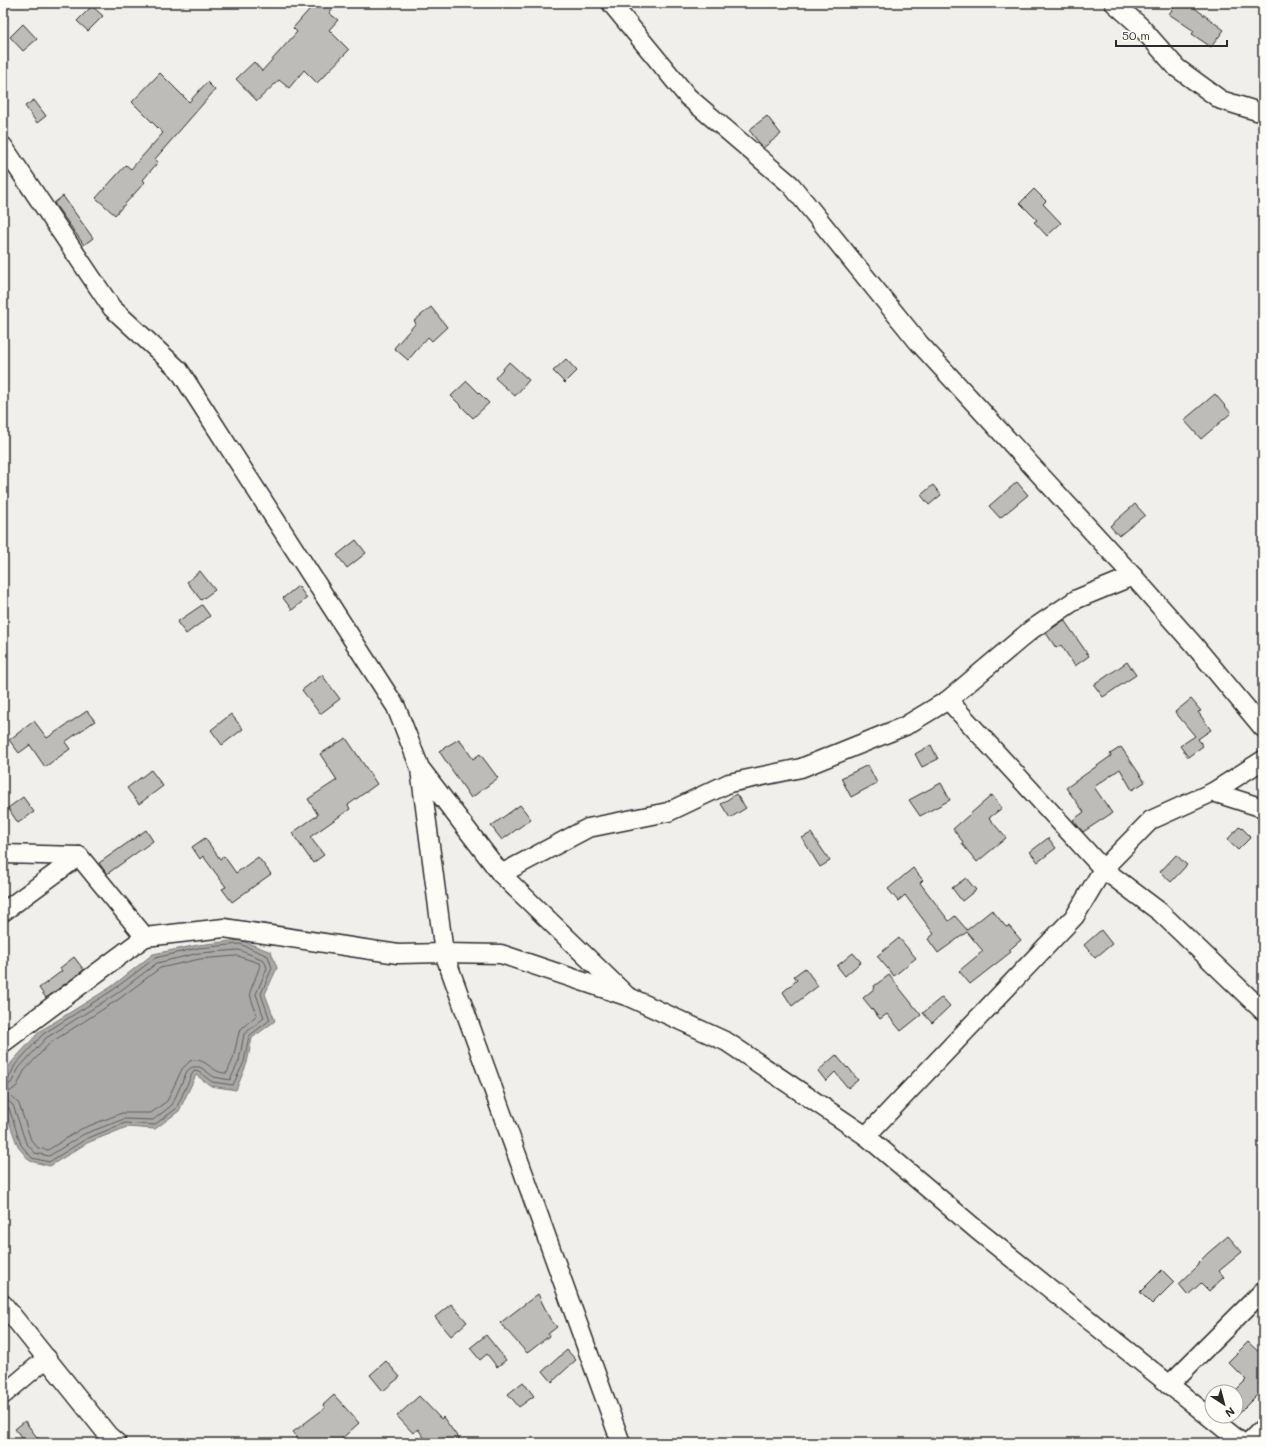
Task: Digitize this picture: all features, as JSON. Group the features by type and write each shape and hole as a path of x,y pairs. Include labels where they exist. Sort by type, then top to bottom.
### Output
{"street":[{"path":"611,3 688,97 791,185 919,343 1133,576 1194,645 1263,728"},
{"path":"1114,3 1140,26 1177,68 1222,100 1263,113"},
{"path":"3,146 112,308 179,370 396,707 420,768 444,953 620,1443"},
{"path":"501,874 588,828 668,812 729,783 801,768 905,726 948,700 1031,630 1077,599 1133,576"},
{"path":"948,700 1103,869 1160,912 1263,1010"},
{"path":"866,1136 1075,916 1103,869 1151,820 1213,792 1263,760"},
{"path":"420,768 501,874 629,997"},
{"path":"1213,792 1263,808"},
{"path":"3,854 79,856 145,937"},
{"path":"3,912 79,856"},
{"path":"3,1043 145,937 224,928 398,954 501,954 629,997 727,1042 866,1136 977,1230 1242,1443"},
{"path":"1169,1385 1263,1291"},
{"path":"3,1304 9,1324 47,1358 108,1440"},
{"path":"3,1395 47,1358"},
{"path":"1248,1443 1263,1428"}],"water":[{"path":"240,940 271,952 277,968 265,994 275,1021 252,1038 247,1063 236,1090 211,1086 196,1075 179,1111 155,1129 127,1127 87,1143 50,1166 30,1161 18,1147 3,1105 3,1081 11,1063 40,1031 111,987 153,954 198,945"}],"building":[{"path":"315,3 338,3 329,13 338,20 329,30 349,50 317,83 304,70 289,88 279,80 257,101 236,79 254,62 262,71 297,32 293,28"},
{"path":"1177,3 1188,3 1224,30 1211,47 1192,34 1194,31 1169,14"},
{"path":"92,6 103,16 88,31 77,21"},
{"path":"23,24 37,39 23,51 10,37"},
{"path":"160,73 189,102 207,82 215,90 155,159 158,162 143,180 145,182 115,215 96,198 126,165 131,169 163,133 132,102"},
{"path":"34,100 46,116 37,123 25,106"},
{"path":"767,116 781,134 763,148 749,130"},
{"path":"1034,189 1046,201 1043,204 1061,223 1047,236 1034,222 1037,220 1020,203"},
{"path":"63,196 93,238 84,245 54,203"},
{"path":"431,307 447,327 432,341 428,337 408,360 394,348 416,323 414,321"},
{"path":"566,359 577,371 565,383 553,371"},
{"path":"509,362 529,380 515,396 495,378"},
{"path":"467,381 489,403 473,418 451,396"},
{"path":"1215,394 1231,413 1201,439 1184,420"},
{"path":"1017,482 1028,495 1000,518 989,506"},
{"path":"933,485 941,495 929,505 921,495"},
{"path":"1135,504 1145,515 1119,536 1110,526"},
{"path":"356,540 366,553 347,568 337,555"},
{"path":"200,571 215,590 201,600 187,582"},
{"path":"298,586 307,598 292,610 283,598"},
{"path":"202,605 210,616 186,634 177,622"},
{"path":"1064,620 1089,656 1075,666 1061,645 1056,648 1046,633"},
{"path":"1127,662 1136,675 1103,697 1094,685"},
{"path":"322,675 340,699 320,714 302,690"},
{"path":"1191,699 1201,711 1198,712 1211,730 1198,739 1203,746 1188,757 1180,746 1195,736 1175,712"},
{"path":"87,711 95,721 65,742 70,749 45,767 30,745 19,753 9,740 34,721 47,738"},
{"path":"231,714 243,729 222,745 211,730"},
{"path":"346,738 377,784 348,805 350,809 310,837 324,855 313,863 292,833 318,815 308,799 337,780 320,754"},
{"path":"459,739 473,759 480,754 498,778 471,798 439,751"},
{"path":"931,745 938,759 922,767 915,754"},
{"path":"1121,747 1145,782 1132,790 1120,769 1094,787 1112,813 1083,832 1073,820 1084,812 1066,788 1111,756 1110,754"},
{"path":"868,765 877,783 851,797 841,778"},
{"path":"151,770 163,786 139,804 127,788"},
{"path":"941,783 950,800 920,816 909,800"},
{"path":"736,794 746,808 730,818 721,804"},
{"path":"992,795 1002,808 989,818 1006,838 977,862 962,844 963,842 953,829"},
{"path":"23,797 34,812 18,823 8,808"},
{"path":"520,805 531,819 502,840 491,826"},
{"path":"1240,826 1251,837 1238,850 1227,840"},
{"path":"146,830 153,841 107,874 99,863"},
{"path":"811,833 830,861 820,867 802,838"},
{"path":"205,838 220,859 224,856 236,873 258,857 271,874 232,902 222,889 226,887 203,856 200,859 192,847"},
{"path":"1048,838 1056,848 1038,862 1030,852"},
{"path":"1176,855 1187,865 1171,882 1160,872"},
{"path":"913,868 923,880 920,883 949,921 955,916 967,930 992,910 1006,927 1009,926 1021,940 1009,950 1011,952 970,984 959,971 983,951 967,932 938,953 928,939 934,934 905,895 898,901 888,889"},
{"path":"966,878 976,890 962,901 952,888"},
{"path":"1101,930 1112,944 1095,958 1084,945"},
{"path":"899,938 916,958 894,976 877,956"},
{"path":"853,953 861,962 845,976 837,966"},
{"path":"74,957 84,970 46,998 39,988 62,971 60,968"},
{"path":"805,968 818,986 792,1006 783,992 797,980 794,976"},
{"path":"889,975 921,1015 901,1031 887,1014 880,1019 863,998 875,988 874,986"},
{"path":"942,997 950,1006 932,1023 923,1013"},
{"path":"836,1055 858,1080 848,1088 835,1072 826,1081 818,1071"},
{"path":"1228,1236 1242,1252 1219,1271 1224,1277 1209,1291 1201,1283 1188,1295 1179,1284 1199,1265 1198,1263 1208,1253"},
{"path":"1162,1270 1174,1282 1152,1304 1140,1292"},
{"path":"538,1294 550,1319 557,1327 548,1334 549,1336 527,1353 500,1323"},
{"path":"451,1304 467,1322 451,1336 435,1317"},
{"path":"486,1335 506,1360 497,1367 487,1354 480,1360 470,1348"},
{"path":"1248,1342 1263,1356 1263,1389 1244,1408 1244,1384 1242,1384 1246,1380 1228,1362"},
{"path":"567,1350 576,1360 552,1382 543,1371"},
{"path":"386,1361 400,1377 383,1391 370,1375"},
{"path":"523,1382 534,1396 519,1407 508,1394"},
{"path":"334,1395 359,1423 337,1443 301,1443 293,1432 325,1408 323,1405"},
{"path":"419,1396 441,1419 443,1417 462,1443 428,1443 418,1429 413,1433 397,1416"},
{"path":"25,1421 41,1443 26,1443 15,1429"}]}
